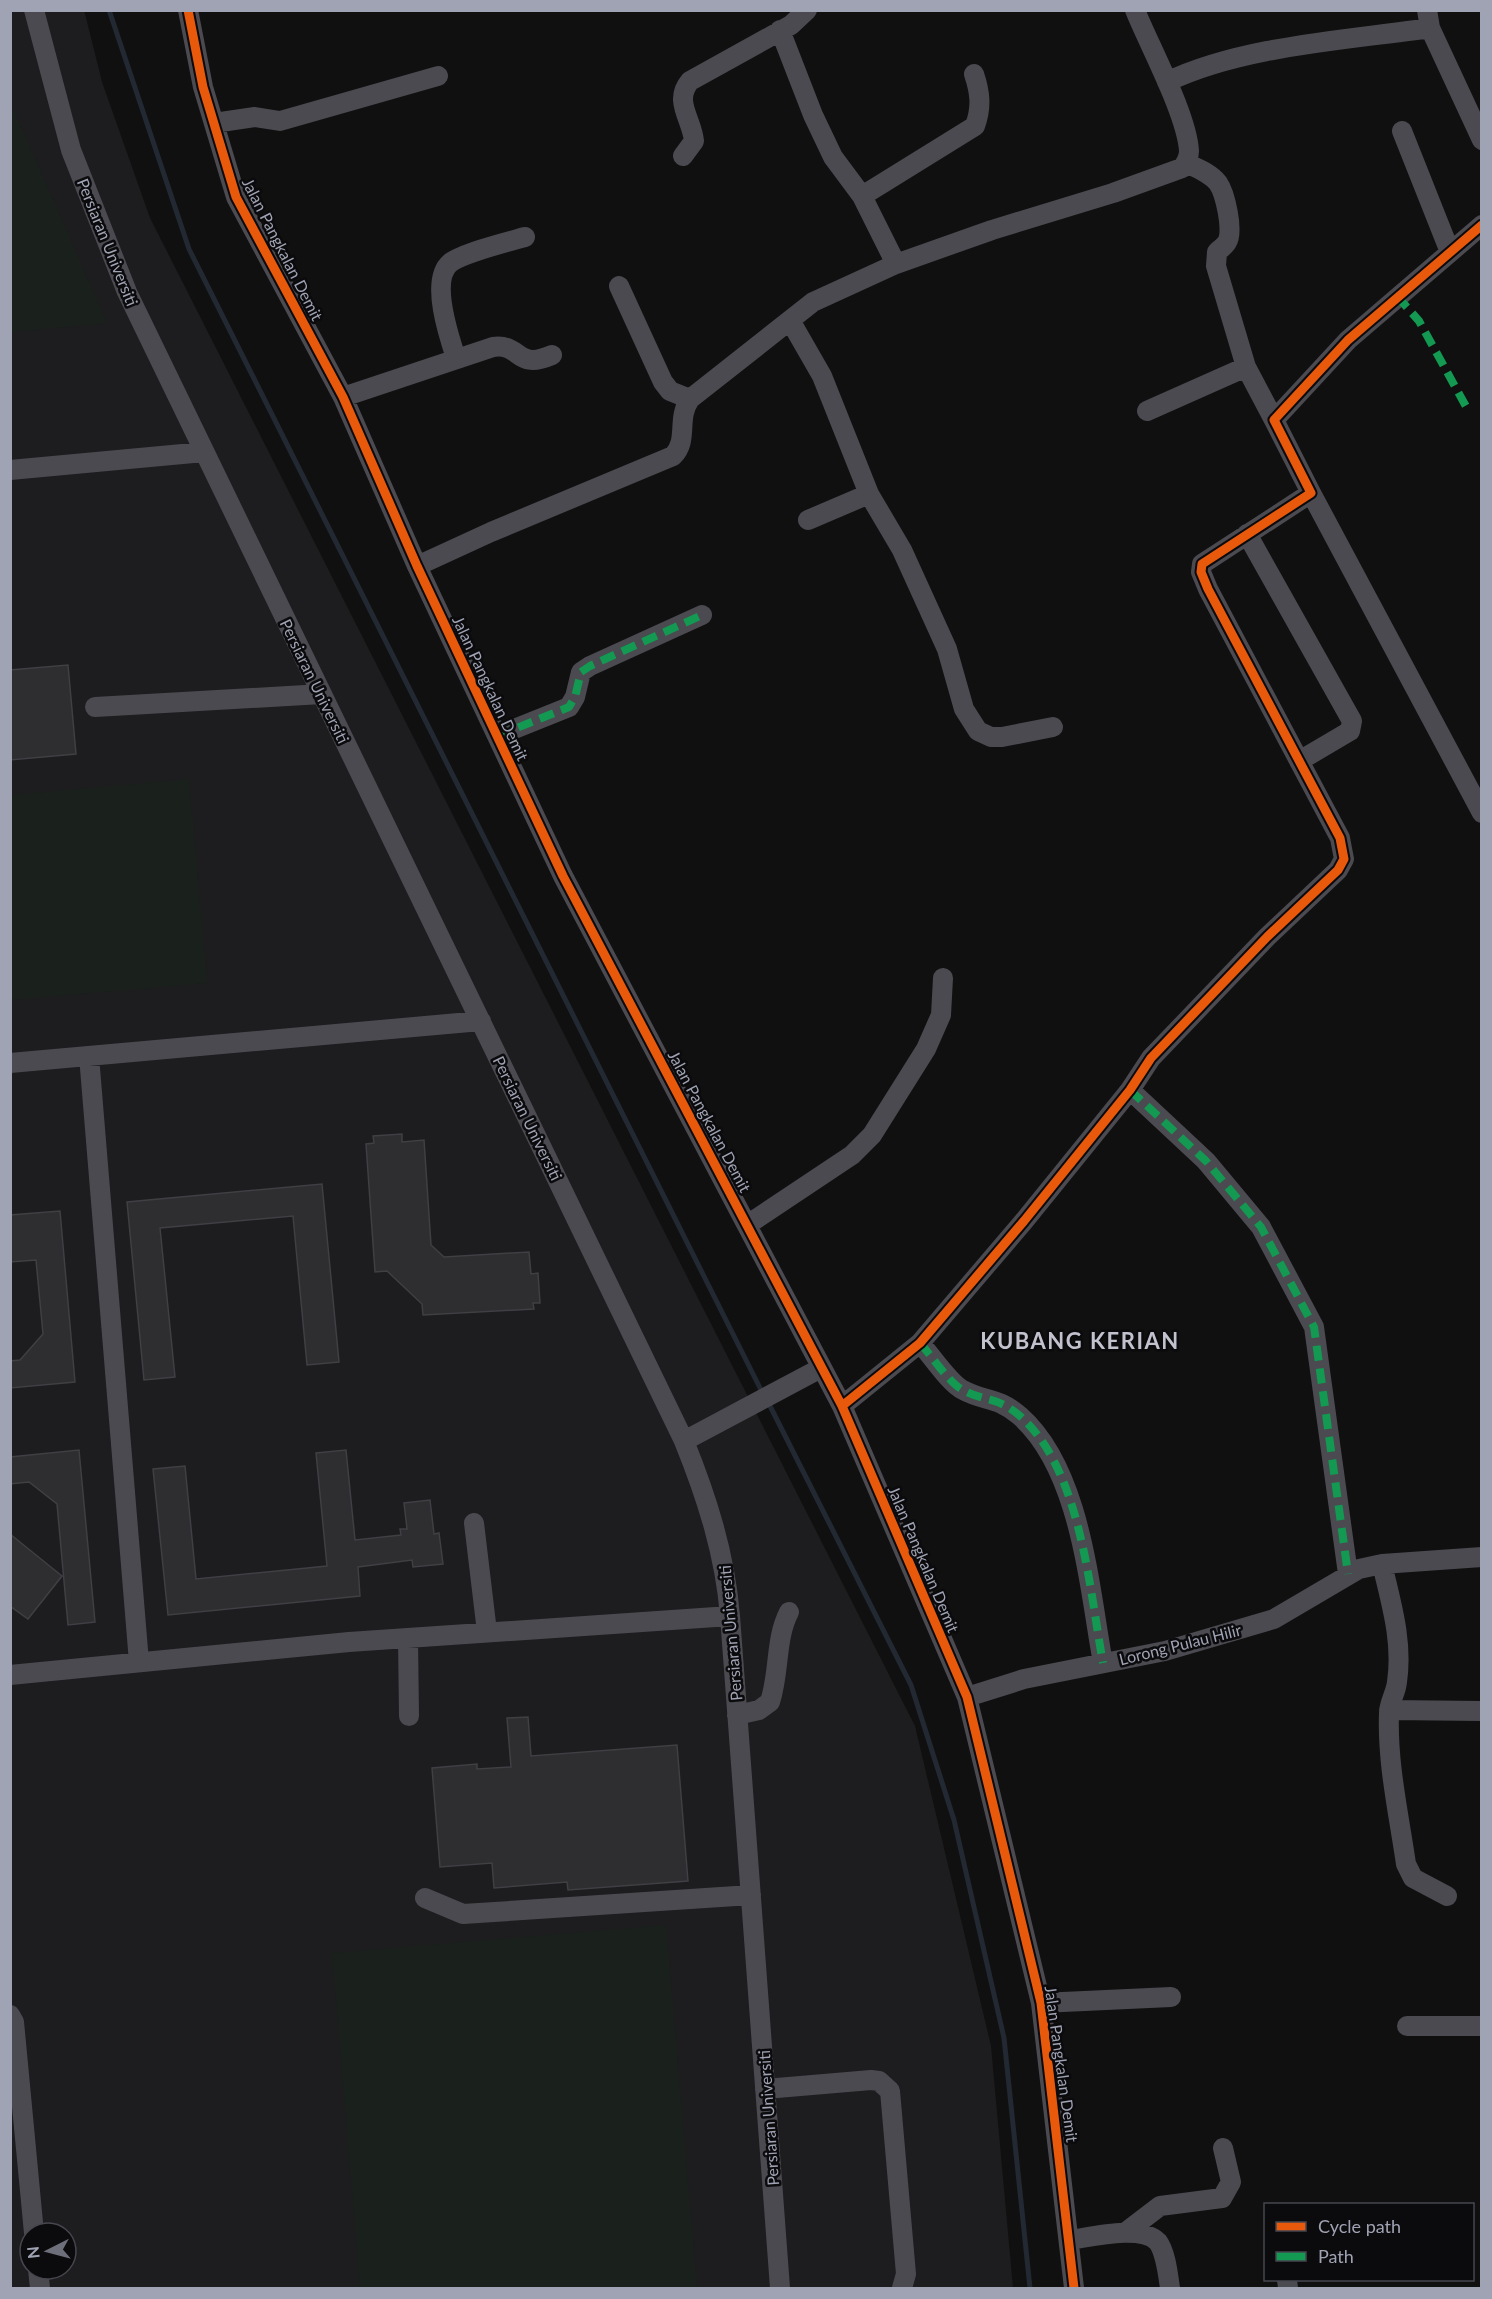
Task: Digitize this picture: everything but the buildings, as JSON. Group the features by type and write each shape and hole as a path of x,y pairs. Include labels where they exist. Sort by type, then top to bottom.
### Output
{"street":[{"name":"Persiaran Universiti","path":"34,10 75,161 127,292 684,1441 714,1521 723,1559 730,1616 780,2289"},
{"name":"Jalan Pangkalan Demit","path":"188,10 203,87 236,197 342,397 417,566 563,876 842,1406 967,1697 1041,2003 1074,2289"},
{"path":"683,156 694,141 682,100 682,91 690,81 790,25 807,10"},
{"path":"417,566 491,532 673,456 682,444 681,418 690,399 740,358 791,322 813,302 896,264 1182,168 1189,153 1185,133 1167,82 1135,10"},
{"path":"1167,82 1190,71 1273,51 1429,19 1482,140"},
{"path":"780,30 813,115 834,157 862,196 896,264"},
{"path":"862,196 975,126 980,112 980,92 974,74"},
{"path":"214,123 255,117 280,121 438,76"},
{"path":"1402,131 1450,252"},
{"path":"1186,163 1203,170 1218,184 1228,211 1230,233 1227,243 1217,252 1216,266 1246,367 1482,813"},
{"path":"1274,420 1348,340 1482,225"},
{"path":"456,358 445,324 442,289 447,267 457,260 525,237"},
{"path":"620,286 663,382 670,391 690,399"},
{"path":"791,322 822,376 869,494 902,549 947,649 964,709 978,731 991,737 1002,737 1053,727"},
{"path":"342,397 456,358 501,346 534,362 552,355"},
{"path":"1147,411 1246,367"},
{"path":"10,471 204,452"},
{"path":"842,1406 920,1343 1130,1090 1151,1058 1268,937 1338,870 1344,859 1340,838 1201,572 1202,564 1311,493"},
{"path":"808,520 869,494"},
{"path":"1246,534 1352,721 1350,731 1299,761"},
{"path":"497,736 569,707 575,697 581,672 590,666 702,615"},
{"path":"95,707 322,694"},
{"path":"747,1225 852,1155 872,1135 926,1049 941,1016 943,978"},
{"path":"10,1063 481,1021"},
{"path":"89,1056 139,1662"},
{"path":"1130,1090 1206,1161 1261,1227 1314,1327 1348,1574"},
{"path":"920,1343 962,1390 999,1401 1021,1417 1045,1444 1070,1498 1103,1663"},
{"path":"684,1441 821,1368"},
{"path":"474,1523 487,1632"},
{"name":"Lorong Pulau Hilir","path":"967,1697 1024,1679 1165,1650 1274,1619 1348,1574 1382,1564 1482,1557"},
{"path":"1382,1564 1396,1621 1399,1651 1397,1684 1389,1710 1390,1741 1406,1864 1413,1878 1447,1896"},
{"path":"737,1715 759,1710 770,1702 779,1671 782,1626 789,1612"},
{"path":"10,1676 408,1638 730,1616"},
{"path":"408,1638 409,1716"},
{"path":"1389,1710 1482,1711"},
{"path":"425,1898 463,1914 751,1895"},
{"path":"1041,2003 1171,1997"},
{"path":"10,2015 14,2022 33,2221"},
{"path":"1407,2026 1482,2026"},
{"path":"765,2089 871,2080 879,2081 890,2091 906,2274 902,2289"},
{"path":"1126,2232 1160,2206 1222,2198 1230,2182 1223,2148"},
{"path":"1070,2240 1126,2232 1150,2236 1158,2243 1170,2289"}],"shaded area":[{"path":"84,10 102,82 150,218 915,1726 991,2046 1013,2288 11,2288 10,11"},
{"path":"11,104 107,323 11,332"},
{"path":"189,779 207,983 11,1000 11,795"},
{"path":"666,1925 697,2288 360,2288 332,1953"}],"waterway":[{"path":"109,10 189,249 763,1394"},
{"path":"768,1402 911,1685 954,1820 1004,2038 1030,2288"}],"marked path":[{"path":"1397,296 1419,321 1468,410"},
{"path":"497,736 569,707 575,697 581,672 590,666 702,615"},
{"path":"1130,1090 1206,1161 1261,1227 1314,1327 1348,1574"},
{"path":"920,1343 958,1387 971,1394 998,1402 1012,1410 1041,1439 1057,1467 1079,1531 1103,1663"}],"cycle path":[{"path":"188,10 203,87 236,197 343,397 417,566 563,876 842,1406 967,1697 1041,2003 1074,2288"},
{"path":"842,1406 920,1343 1024,1221 1130,1090 1151,1058 1267,937 1338,870 1344,859 1340,838 1208,589 1201,572 1202,564 1311,493 1274,420 1348,340 1482,225"}],"district":[{"name":"KUBANG KERIAN","path":"1080,1340"}]}
